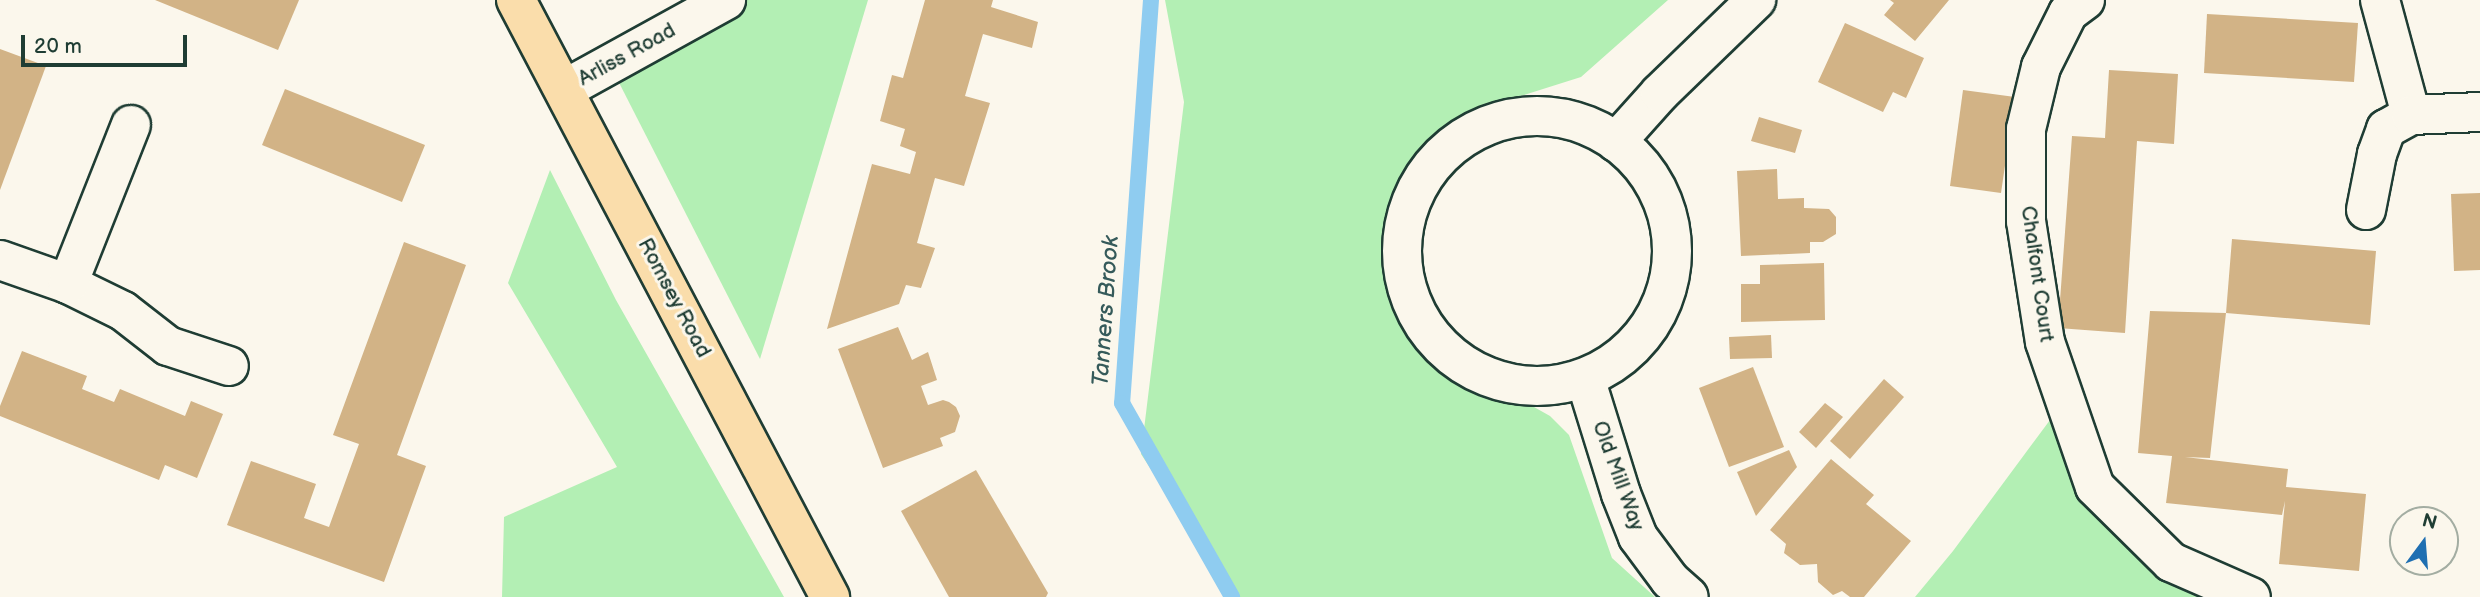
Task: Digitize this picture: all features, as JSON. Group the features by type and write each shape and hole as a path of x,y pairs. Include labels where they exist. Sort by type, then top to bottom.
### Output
{"main road":[{"name":"Romsey Road","path":"516,0 830,597"}],"street":[{"name":"Arliss Road","path":"565,89 726,0"},
{"path":"1616,142 1660,93 1756,0"},
{"name":"Chalfont Court","path":"2085,0 2068,13 2041,68 2026,130 2026,221 2045,342 2095,487 2171,562 2251,597"},
{"path":"2380,0 2411,115"},
{"path":"2366,209 2377,154 2386,129 2411,115 2480,112"},
{"path":"1542,115 1578,121 1616,142 1638,160 1664,200 1673,247 1670,278 1654,322 1622,357 1586,381 1555,387 1516,386 1471,371 1434,341 1404,286 1400,239 1413,193 1428,167 1463,136 1495,121 1542,115"},
{"path":"68,284 131,125"},
{"path":"0,260 68,284 122,311 168,346 229,366"},
{"name":"Old Mill Way","path":"1586,381 1621,494 1639,537 1670,580 1689,597"}],"green space":[{"path":"726,0 868,0 760,359 610,65"},
{"path":"1165,0 1668,0 1581,77 1521,96 1460,120 1400,176 1386,233 1388,292 1425,350 1465,385 1518,405 1534,407 1550,416 1569,435 1612,558 1655,597 1235,597 1141,454 1184,102"},
{"path":"550,170 616,300 784,597 502,597 504,517 617,467 508,283"},
{"path":"2050,420 2082,492 2211,597 1915,597 1953,551"}],"building":[{"path":"155,0 299,0 278,50"},
{"path":"925,0 993,0 991,7 1038,22 1032,48 983,34 965,96 990,103 964,186 935,178 917,243 935,248 921,288 906,285 899,304 827,329 872,164 910,174 916,152 900,146 905,129 880,121 892,75 903,78"},
{"path":"1890,0 1949,0 1915,41 1884,15 1894,3"},
{"path":"2207,14 2358,23 2354,82 2204,73"},
{"path":"1845,23 1924,58 1906,98 1893,92 1883,112 1818,82"},
{"path":"0,49 46,66 0,190"},
{"path":"2109,70 2178,74 2174,144 2137,141 2125,333 2058,328 2072,136 2105,138"},
{"path":"285,89 425,145 402,202 262,145"},
{"path":"1963,90 2015,97 2001,193 1950,186"},
{"path":"1759,117 1802,130 1795,153 1751,141"},
{"path":"1777,169 1778,199 1804,198 1804,208 1829,209 1836,217 1836,234 1823,242 1810,242 1810,253 1741,256 1737,171"},
{"path":"2480,193 2480,270 2454,271 2451,194"},
{"path":"2232,239 2376,251 2370,325 2226,313"},
{"path":"404,242 466,265 397,455 426,466 384,582 227,525 251,461 316,484 304,518 329,527 359,444 333,435"},
{"path":"1824,263 1825,320 1741,322 1741,284 1760,284 1760,265"},
{"path":"2150,311 2226,313 2210,458 2185,457 2288,469 2286,487 2366,494 2359,571 2279,564 2285,501 2282,515 2166,503 2172,456 2138,453"},
{"path":"898,327 912,360 928,352 937,380 921,386 928,405 943,400 949,402 956,407 960,416 955,432 940,438 943,446 883,468 838,349"},
{"path":"1771,335 1772,358 1730,359 1729,337"},
{"path":"22,351 87,376 82,389 114,402 120,389 185,416 191,401 223,414 197,478 165,465 159,480 0,416 0,406"},
{"path":"1753,367 1784,447 1729,467 1699,388"},
{"path":"1884,379 1904,397 1850,459 1830,441"},
{"path":"1825,403 1843,417 1816,448 1799,432"},
{"path":"1789,450 1797,467 1756,516 1737,472"},
{"path":"1831,459 1874,495 1866,504 1911,541 1864,597 1850,597 1842,591 1833,595 1818,582 1817,564 1800,565 1784,553 1786,544 1770,530"},
{"path":"976,470 1048,593 1046,597 949,597 901,511"}],"waterway":[{"name":"Tanners Brook","path":"1151,0 1122,403 1232,597"}]}
